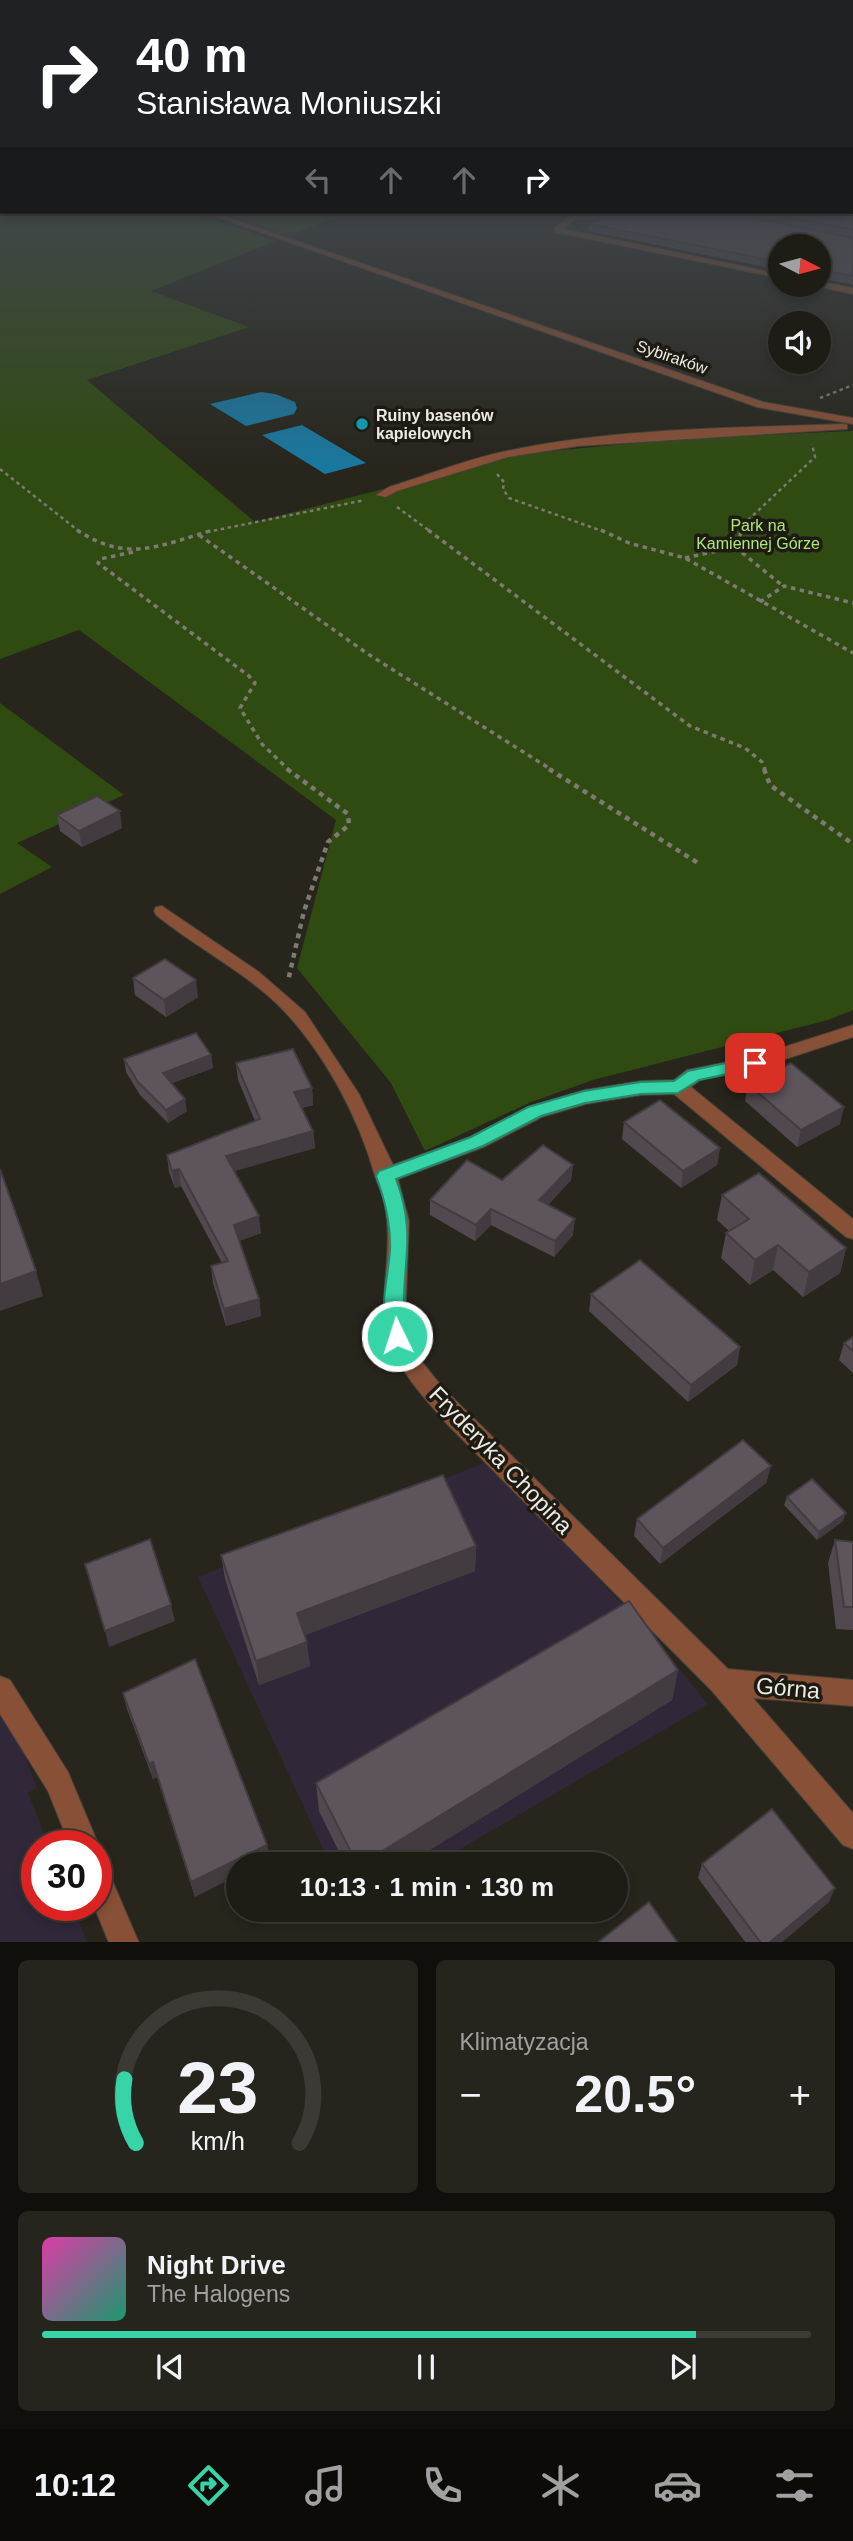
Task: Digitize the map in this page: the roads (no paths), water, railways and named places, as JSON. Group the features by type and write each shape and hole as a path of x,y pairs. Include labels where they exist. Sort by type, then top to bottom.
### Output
{"street":[{"name":"Sybiraków","path":"421,287 761,405 853,421"},
{"path":"832,287 853,291"},
{"path":"790,410 798,419 797,428"},
{"path":"382,495 507,454 578,443 853,426"},
{"name":"Fryderyka Chopina","path":"162,911 282,999 300,1018 358,1109 395,1202 400,1248 394,1315 401,1345 417,1373 455,1416 722,1682 853,1835"},
{"path":"385,1176 477,1142 534,1112 584,1097 641,1088 678,1087 694,1076 755,1063 853,1031"},
{"path":"678,1087 853,1231"},
{"name":"Górna","path":"722,1682 853,1693"},
{"path":"0,1689 58,1783 77,1830"},
{"path":"112,1914 124,1942"}],"water":[{"path":"261,392 295,402 297,408 294,414 246,426 210,404"},
{"path":"302,425 366,463 325,474 262,435"}],"place":[{"name":"Ruiny basenów kapielowych","path":"362,424"}],"park label":[{"name":"Park na Kamiennej Górze","path":"758,534"}]}
